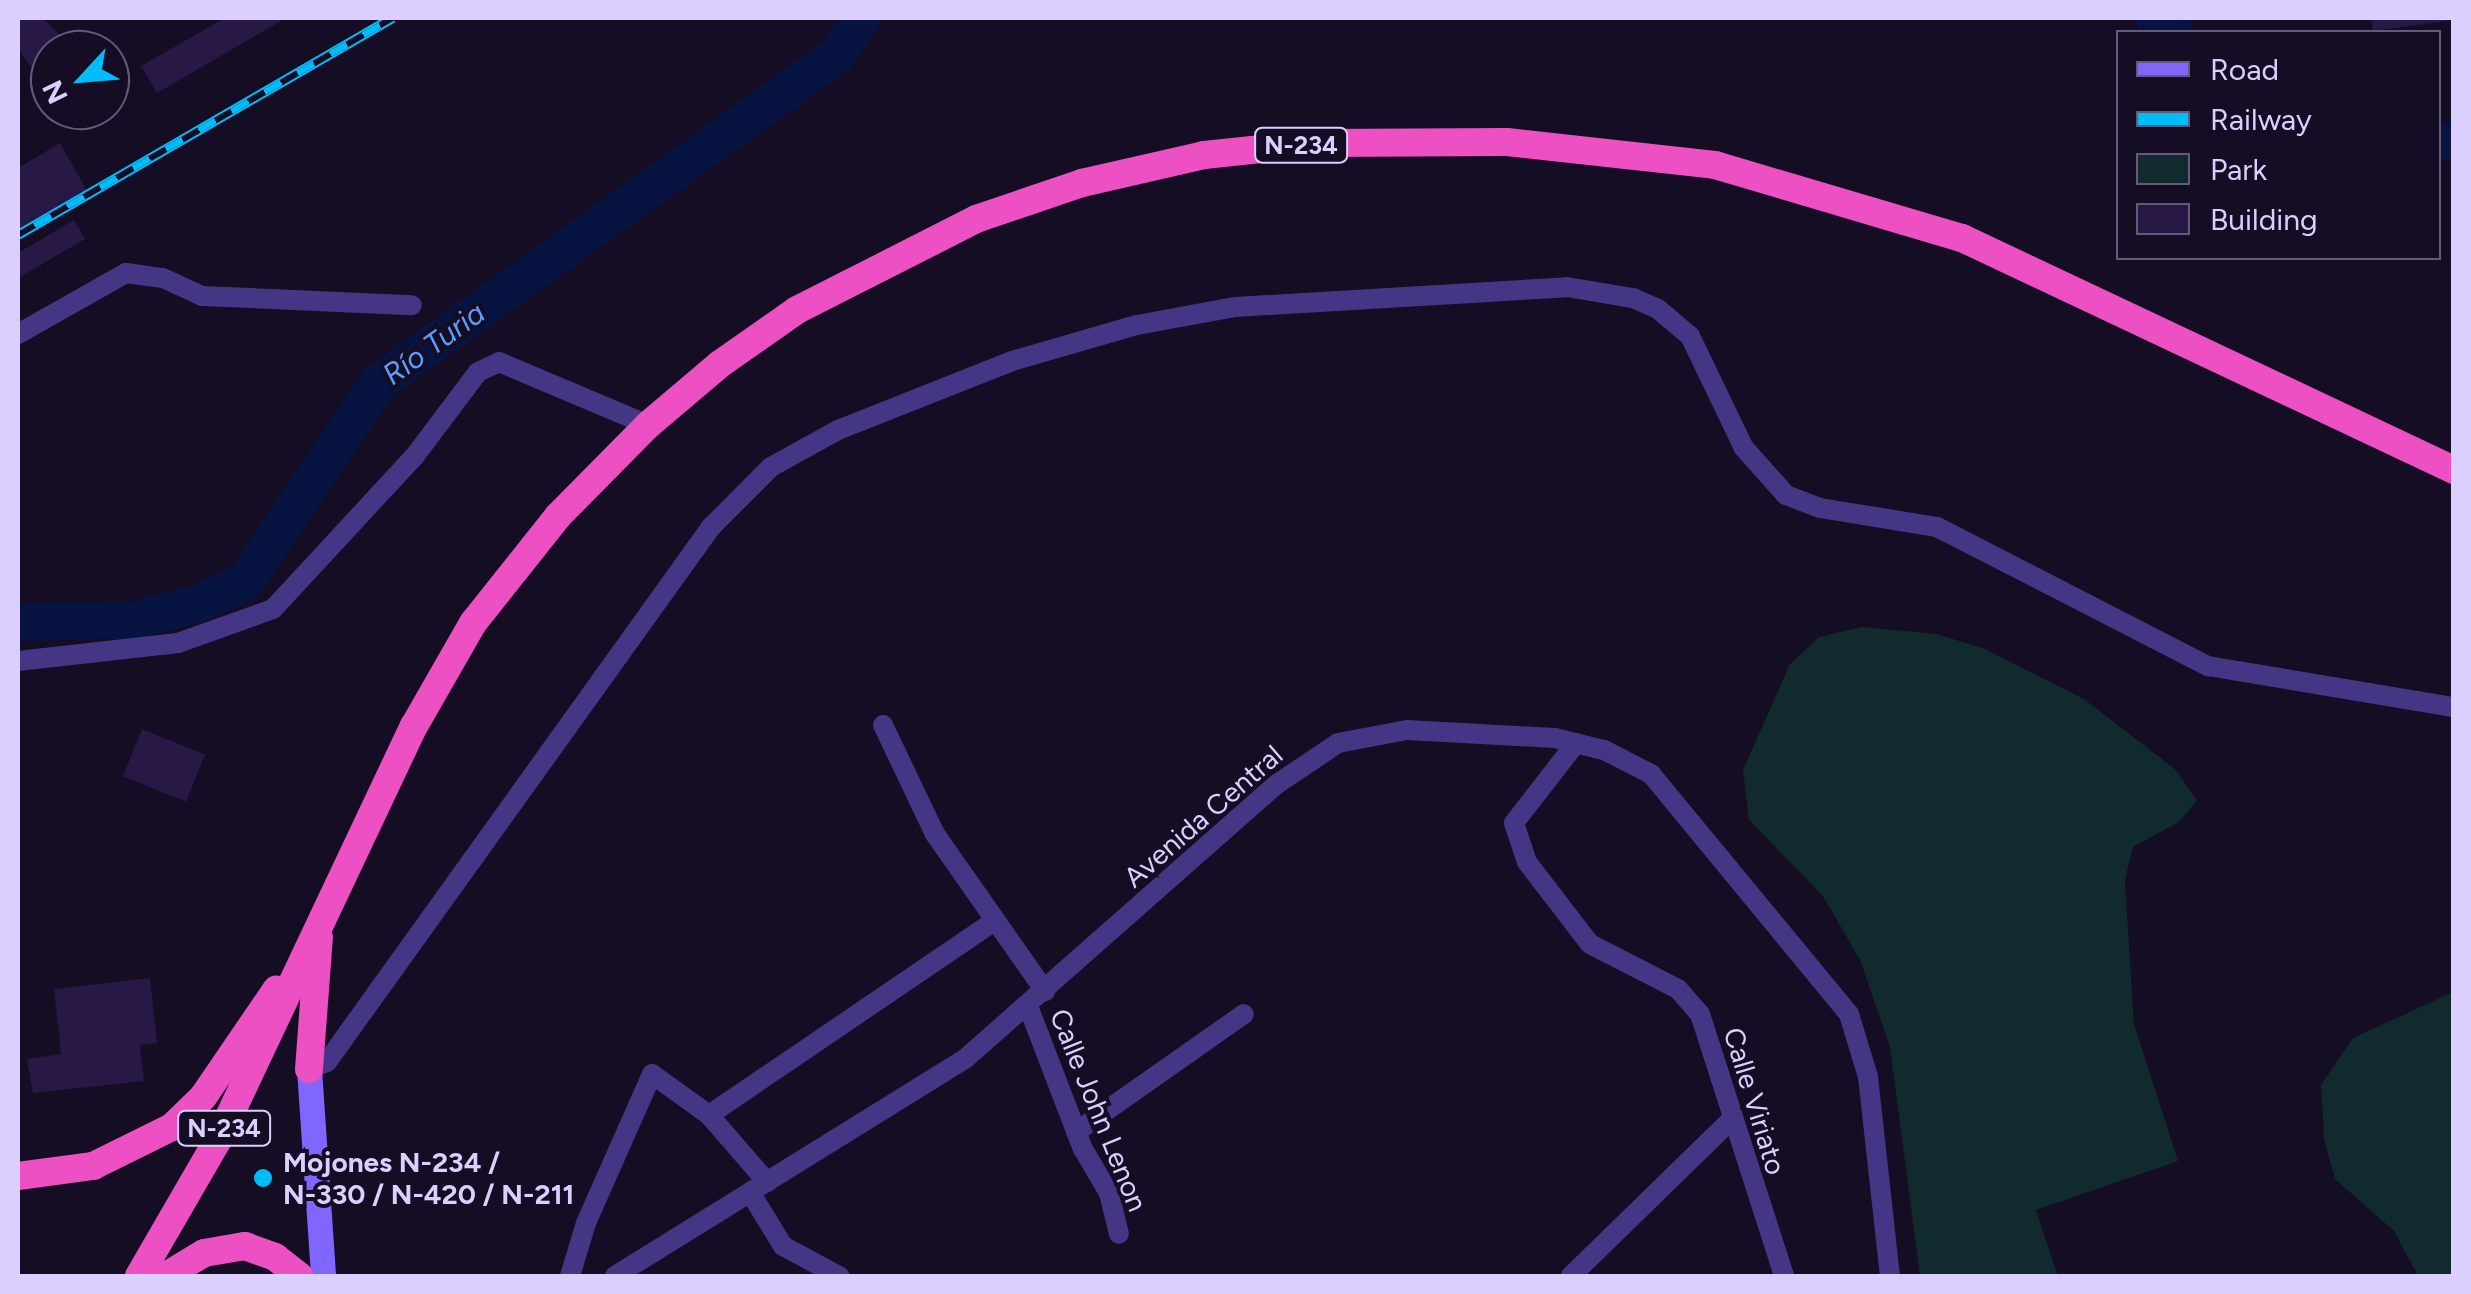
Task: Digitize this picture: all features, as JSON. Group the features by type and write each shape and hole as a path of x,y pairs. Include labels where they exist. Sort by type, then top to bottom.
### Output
{"highway":[{"name":"N-234","path":"139,1276 219,1138 414,726 474,624 558,516 648,425 797,310 976,219 1082,183 1204,155 1423,139 1602,148 1715,165 1827,194 1962,238 2060,279 2454,470"},
{"path":"310,1069 319,920"},
{"path":"18,1176 93,1166 172,1127 215,1081 268,996 296,973"},
{"path":"166,1276 204,1253 244,1246 275,1257 299,1276"}],"main road":[{"path":"310,1069 323,1276"}],"street":[{"path":"18,334 126,273 163,278 202,296 412,306"},
{"path":"310,1069 327,1062 711,528 771,467 838,430 1012,361 1136,325 1235,307 1566,286 1633,298 1658,309 1690,336 1744,448 1786,495 1820,508 1938,526 2208,666 2454,707"},
{"path":"18,661 178,643 274,609 414,456 478,372 499,362 648,425"},
{"path":"883,725 935,834 992,923 1045,991"},
{"name":"Avenida Central","path":"615,1276 966,1058 1276,784 1338,743 1406,730 1576,744 1650,774 1849,1014 1868,1077 1890,1276"},
{"name":"Calle Viriato","path":"1576,744 1514,823 1527,862 1590,944 1678,989 1700,1014 1716,1051 1729,1122 1784,1276"},
{"path":"709,1115 992,923"},
{"name":"Calle John Lenon","path":"1028,1006 1076,1132 1109,1192 1119,1234"},
{"path":"1076,1132 1244,1014"},
{"path":"570,1276 586,1223 652,1074 709,1115 759,1187 783,1246 839,1276"},
{"path":"1571,1276 1729,1122"}],"green space":[{"path":"1862,627 1937,634 1985,649 2084,699 2176,770 2197,801 2179,822 2133,847 2125,880 2134,1024 2178,1161 2036,1210 2058,1276 1920,1276 1890,1047 1860,960 1823,896 1749,820 1743,770 1790,664 1819,637"},
{"path":"2453,992 2453,1276 2418,1276 2394,1231 2335,1179 2324,1139 2321,1085 2353,1038"}],"building":[{"path":"18,18 42,18 55,30 30,30 30,65 18,49"},
{"path":"225,18 286,18 157,93 141,66"},
{"path":"2371,18 2454,18 2454,20 2373,30"},
{"path":"60,143 87,191 18,231 18,168"},
{"path":"74,220 85,239 18,278 18,253"},
{"path":"142,729 205,754 186,802 123,776"},
{"path":"150,978 157,1043 140,1045 144,1081 33,1093 27,1059 61,1054 54,989"}],"waterway":[{"name":"Río Turia","path":"18,622 134,620 200,603 245,582 378,383 837,55 861,18"},
{"name":"Río Turia","path":"2154,18 2172,30"},
{"name":"Río Turia","path":"2441,142 2454,140"}],"railway":[{"path":"18,235 393,18"}],"place":[{"name":"Mojones N-234 / N-330 / N-420 / N-211","path":"263,1178"}]}
